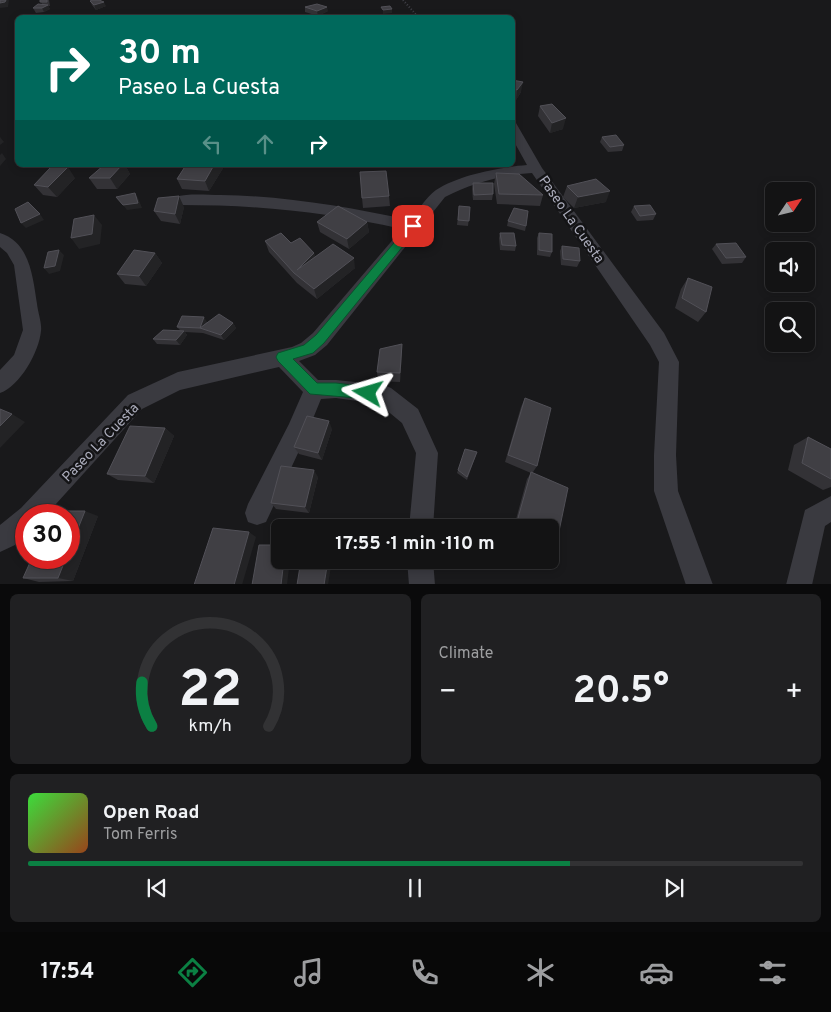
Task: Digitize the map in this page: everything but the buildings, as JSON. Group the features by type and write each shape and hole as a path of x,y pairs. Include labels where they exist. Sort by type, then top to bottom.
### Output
{"street":[{"path":"515,131 536,169"},
{"name":"Paseo La Cuesta","path":"40,504 135,402 158,389 178,381 282,357 308,349 320,339 440,194 448,189 503,172 536,169 657,339 669,362 665,455 666,491 700,584"},
{"path":"180,200 229,200 298,204 340,210 413,226"},
{"path":"0,238 13,249 22,265 32,330 28,347 21,361 0,384"},
{"path":"282,357 314,390 336,389 384,395 410,416 427,453 422,519"},
{"path":"257,513 297,432 314,390"},
{"path":"799,584 814,519 831,508"},
{"path":"0,539 15,528"},
{"path":"421,569 422,584"}],"path":[{"path":"403,0 416,15"}],"route":[{"path":"368,393 336,389 314,390 282,357 294,355 308,349 320,339 413,226"}]}
